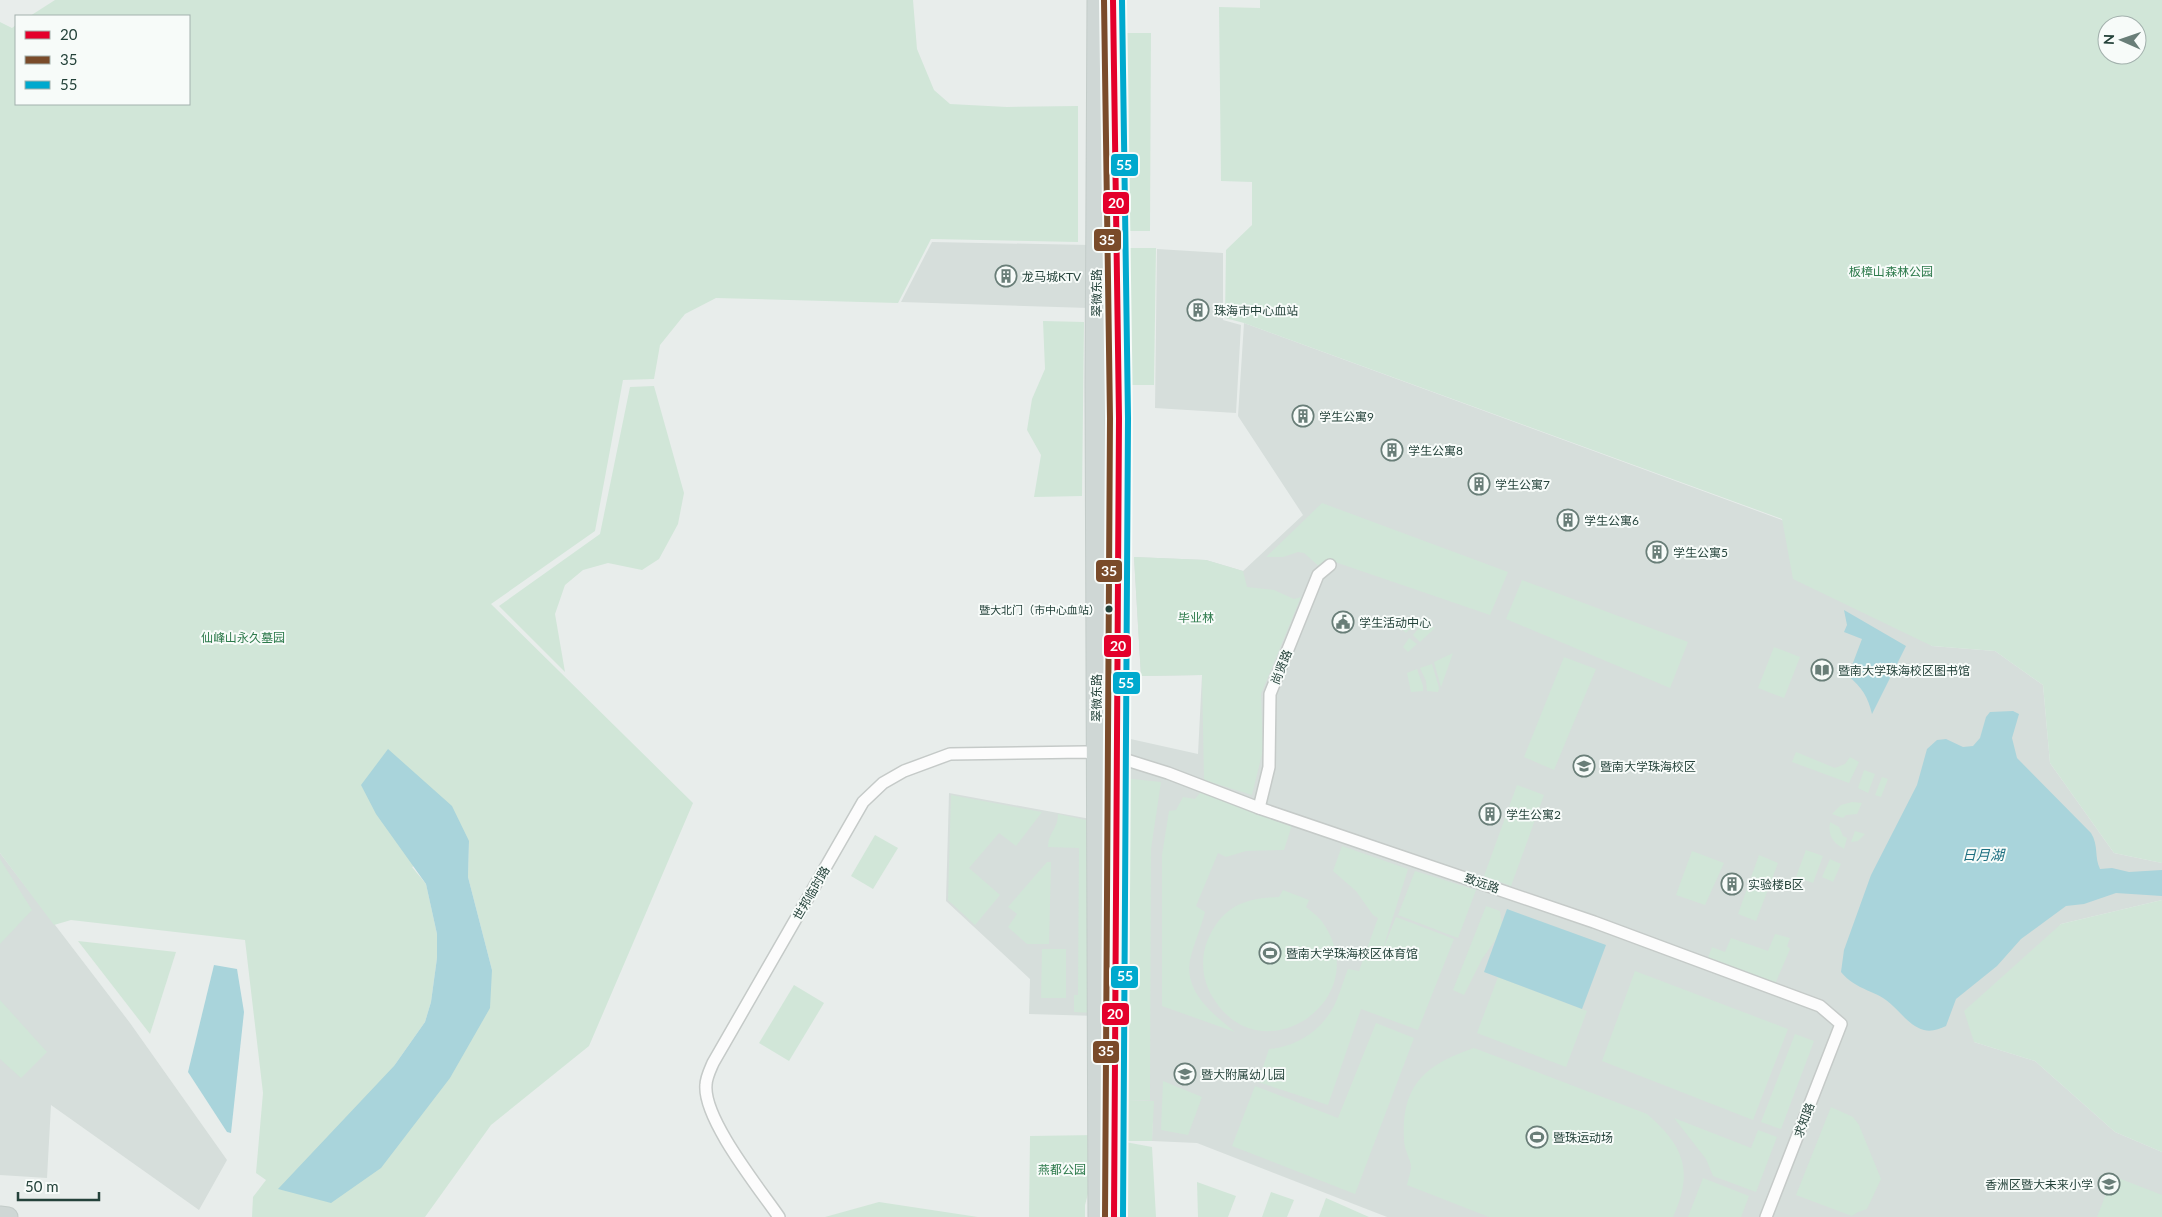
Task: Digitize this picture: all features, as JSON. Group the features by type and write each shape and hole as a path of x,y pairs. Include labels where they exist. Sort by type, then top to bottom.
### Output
{"main road":[{"name":"翠微东路","path":"1097,0 1096,753 1098,1217"},
{"name":"翠微东路","path":"1113,0 1119,418 1114,1217"},
{"path":"1085,1217 1085,1205 1098,1157"},
{"path":"0,1216 8,1217"}],"street":[{"name":"尚贤路","path":"1259,808 1269,767 1270,694 1318,575 1330,565"},
{"name":"世邦临时路","path":"779,1217 712,1115 706,1085 712,1063 863,802 883,783 904,771 950,754 1096,753 1117,757"},
{"name":"致远路","path":"1117,757 1173,775 1259,808 1602,924 1820,1006 1842,1024"},
{"name":"求知路","path":"1766,1217 1842,1024"}],"shaded area":[{"path":"932,242 1090,245 1089,308 901,302"},
{"path":"1157,249 1223,253 1223,320 1241,325 1236,413 1155,408"},
{"name":"暨南大学珠海校区","path":"1244,323 1782,520 1932,646 1995,651 2043,685 2050,763 2114,853 2162,863 2162,900 2061,924 1974,1042 2035,1061 2115,1132 2162,1152 2162,1217 1387,1217 1197,1143 1152,1141 1153,1101 1115,1100 1117,736 1198,754 1202,675 1141,676 1134,557 1206,560 1243,571 1303,515 1238,416"},
{"path":"949,793 1096,820 1097,1016 1029,1014 1030,979 946,901"},
{"path":"0,853 130,1023 227,1160 199,1210 51,1105 47,1178 0,1175"}],"green space":[{"name":"仙峰山永久墓园","path":"55,0 913,0 917,49 934,90 950,104 1007,107 1078,106 1078,242 931,239 898,303 716,298 685,314 660,345 654,379 623,380 595,531 491,604 693,803 589,1046 491,1125 425,1217 252,1217 253,1197 266,1180 256,1173 263,1093 245,940 71,920 54,925 0,853 0,22 12,28 15,26 15,105 190,105 190,15 32,15","holes":["469,841 468,877 492,970 394,1066 425,1022 431,1002 437,958 437,934 426,884 412,867"]},
{"name":"板樟山森林公园","path":"1260,0 2162,0 2162,863 2114,853 2050,763 2043,685 1995,651 1932,646 1793,579 1782,519 1244,323 1225,318 1226,250 1252,225 1252,182 1221,181 1219,7 1260,8"},
{"path":"1125,33 1151,33 1150,231 1124,231"},
{"path":"1129,248 1156,248 1154,385 1128,385"},
{"path":"1043,321 1084,322 1082,496 1034,497 1041,455 1027,430 1032,399 1045,369"},
{"path":"654,386 684,493 678,524 659,559 642,570 608,563 583,570 565,585 555,614 565,672 499,606 600,534 630,387"},
{"path":"1322,503 1508,572 1490,615 1332,561 1321,568 1304,553 1298,552 1283,557 1266,557"},
{"name":"毕业林","path":"1134,557 1206,560 1243,571 1247,587 1274,590 1294,599 1301,597 1261,694 1263,750 1252,795 1204,780 1202,675 1141,676"},
{"path":"1522,580 1688,642 1670,688 1506,619"},
{"path":"1409,617 1416,622 1406,633 1401,628"},
{"path":"1424,622 1435,628 1420,642 1413,635"},
{"path":"1409,638 1417,644 1408,652 1403,647"},
{"path":"1774,647 1800,657 1784,698 1758,688"},
{"path":"1453,653 1441,687 1434,662"},
{"path":"1564,657 1596,669 1554,770 1524,757"},
{"path":"1432,664 1439,688 1438,692 1427,691 1426,681 1420,668"},
{"path":"1417,669 1423,691 1411,692 1407,673"},
{"path":"1796,752 1835,768 1845,764 1850,757 1859,762 1849,783 1792,762"},
{"path":"1864,770 1875,774 1868,793 1858,788"},
{"path":"1882,777 1888,779 1881,797 1875,795"},
{"path":"1123,778 1161,782 1151,849 1150,1100 1129,1100 1154,1101 1152,1141 1120,1141 1152,1147 1156,1217 1118,1217"},
{"path":"1517,785 1544,795 1511,886 1484,876"},
{"path":"1201,792 1292,825 1284,850 1246,851 1226,857 1218,853 1196,906 1205,912 1190,960 1189,972 1191,982 1202,1001 1235,1032 1162,1006 1162,855 1169,811 1176,810 1183,797 1195,799"},
{"path":"951,795 1042,812 1016,846 999,833 969,868 1000,895 975,925 948,900"},
{"path":"1852,802 1862,803 1857,814 1846,815 1843,818 1832,814 1841,805"},
{"path":"1058,814 1095,822 1094,1013 1074,1012 1074,995 1078,995 1079,848 1048,847 1050,837 1057,823"},
{"path":"1830,822 1839,827 1843,836 1847,838 1844,849 1836,844 1832,838"},
{"path":"1855,831 1865,834 1858,841 1851,842"},
{"path":"875,835 898,848 873,889 851,876"},
{"path":"1342,846 1408,869 1382,952 1396,917 1454,939 1418,1030 1361,1009 1328,1105 1258,1082 1269,1049 1289,1045 1307,1036 1329,1015 1348,969 1359,971 1378,918 1373,915 1356,891 1333,871"},
{"path":"1806,850 1823,856 1813,883 1796,877"},
{"path":"1692,851 1724,863 1705,905 1676,895"},
{"path":"1759,855 1778,863 1756,921 1738,914"},
{"path":"0,859 32,910 0,944"},
{"path":"1830,859 1841,864 1833,882 1822,877"},
{"path":"1047,862 1051,862 1049,944 1027,944 1008,927 1017,914 1008,907"},
{"path":"1415,871 1476,890 1458,938 1398,915"},
{"name":"暨南大学珠海校区体育馆","path":"1283,890 1309,900 1306,907 1323,923 1336,952 1335,979 1324,1002 1305,1020 1282,1030 1257,1030 1232,1020 1212,996 1204,974 1203,958 1210,935 1216,925 1230,910 1238,905 1257,899 1279,897"},
{"path":"2162,900 2162,1152 2115,1132 2035,1061 1974,1042 1964,1011 2061,924"},
{"path":"1486,906 1500,911 1502,924 1499,935 1482,959 1464,995 1453,990"},
{"path":"1775,934 1790,938 1787,946 1790,949 1775,984 1707,960 1712,947 1725,952 1731,938 1768,951"},
{"path":"78,941 176,952 150,1034"},
{"path":"1042,949 1066,949 1066,998 1041,998"},
{"path":"1635,971 1788,1029 1753,1120 1602,1061"},
{"path":"1498,977 1587,1011 1566,1067 1477,1033"},
{"path":"794,985 824,1003 789,1061 759,1043"},
{"path":"0,1000 47,1052 21,1078 0,1059"},
{"path":"1376,1023 1414,1038 1355,1194 1232,1146 1255,1086 1338,1118"},
{"path":"1795,1034 1814,1041 1781,1129 1761,1122"},
{"name":"暨珠运动场","path":"1474,1048 1647,1114 1670,1137 1682,1160 1683,1186 1673,1217 1489,1217 1407,1185 1411,1166 1404,1143 1404,1121 1412,1092 1419,1080 1429,1070"},
{"path":"1163,1081 1202,1097 1188,1135 1161,1130"},
{"path":"1831,1107 1853,1117 1859,1125 1881,1179 1867,1209 1852,1216 1796,1195"},
{"path":"1674,1118 1751,1148 1758,1130 1777,1137 1756,1192 1713,1176 1706,1159"},
{"name":"燕都公园","path":"1097,1135 1098,1157 1085,1205 1085,1217 1029,1217 1030,1136"},
{"path":"2113,1176 2162,1195 2162,1217 2097,1217"},
{"path":"1703,1178 1749,1196 1741,1217 1688,1217"},
{"path":"1197,1182 1236,1196 1228,1217 1198,1217"},
{"path":"1271,1192 1294,1200 1287,1217 1262,1217"},
{"path":"1326,1198 1369,1217 1319,1217"},
{"path":"879,1202 978,1217 825,1217"}],"water":[{"path":"1844,610 1906,646 1872,714 1864,693 1848,676 1862,639 1844,632 1847,625"},
{"name":"日月湖","path":"2013,711 2019,714 2012,738 2017,758 2091,833 2095,842 2100,869 2112,868 2129,872 2162,870 2162,896 2116,893 2084,904 2066,906 2021,939 1997,966 1956,999 1946,1026 1927,1031 1911,1023 1881,997 1860,987 1847,978 1841,972 1844,950 1871,875 1917,785 1927,749 1937,740 1946,739 1963,747 1973,746 1980,738 1986,717 1990,712"},
{"path":"388,749 452,806 469,841 468,877 492,970 490,1008 450,1078 381,1168 331,1203 278,1189 394,1066 425,1022 431,1002 437,958 437,934 426,884 376,814 361,785"},
{"path":"1507,909 1606,945 1582,1009 1484,972"},
{"path":"214,965 237,969 244,1012 231,1133 227,1132 188,1072"}],"transit line":[{"name":"35","path":"1104,0 1110,418 1105,1217"},
{"name":"20","path":"1113,0 1119,418 1114,1217"},
{"name":"55","path":"1122,0 1128,418 1123,1217"}],"place":[{"name":"龙马城KTV","path":"1006,276"},
{"name":"珠海市中心血站","path":"1198,310"},
{"name":"学生公寓9","path":"1303,416"},
{"name":"学生公寓8","path":"1392,450"},
{"name":"学生公寓7","path":"1479,484"},
{"name":"学生公寓6","path":"1568,520"},
{"name":"学生公寓5","path":"1657,552"},
{"name":"暨大北门（市中心血站）","path":"1109,609"},
{"name":"学生活动中心","path":"1343,622"},
{"name":"暨南大学珠海校区图书馆","path":"1822,670"},
{"name":"暨南大学珠海校区","path":"1584,766"},
{"name":"学生公寓2","path":"1490,814"},
{"name":"实验楼B区","path":"1732,884"},
{"name":"暨南大学珠海校区体育馆","path":"1270,953"},
{"name":"暨大附属幼儿园","path":"1185,1074"},
{"name":"暨珠运动场","path":"1537,1137"},
{"name":"香洲区暨大未来小学","path":"2109,1184"}]}
